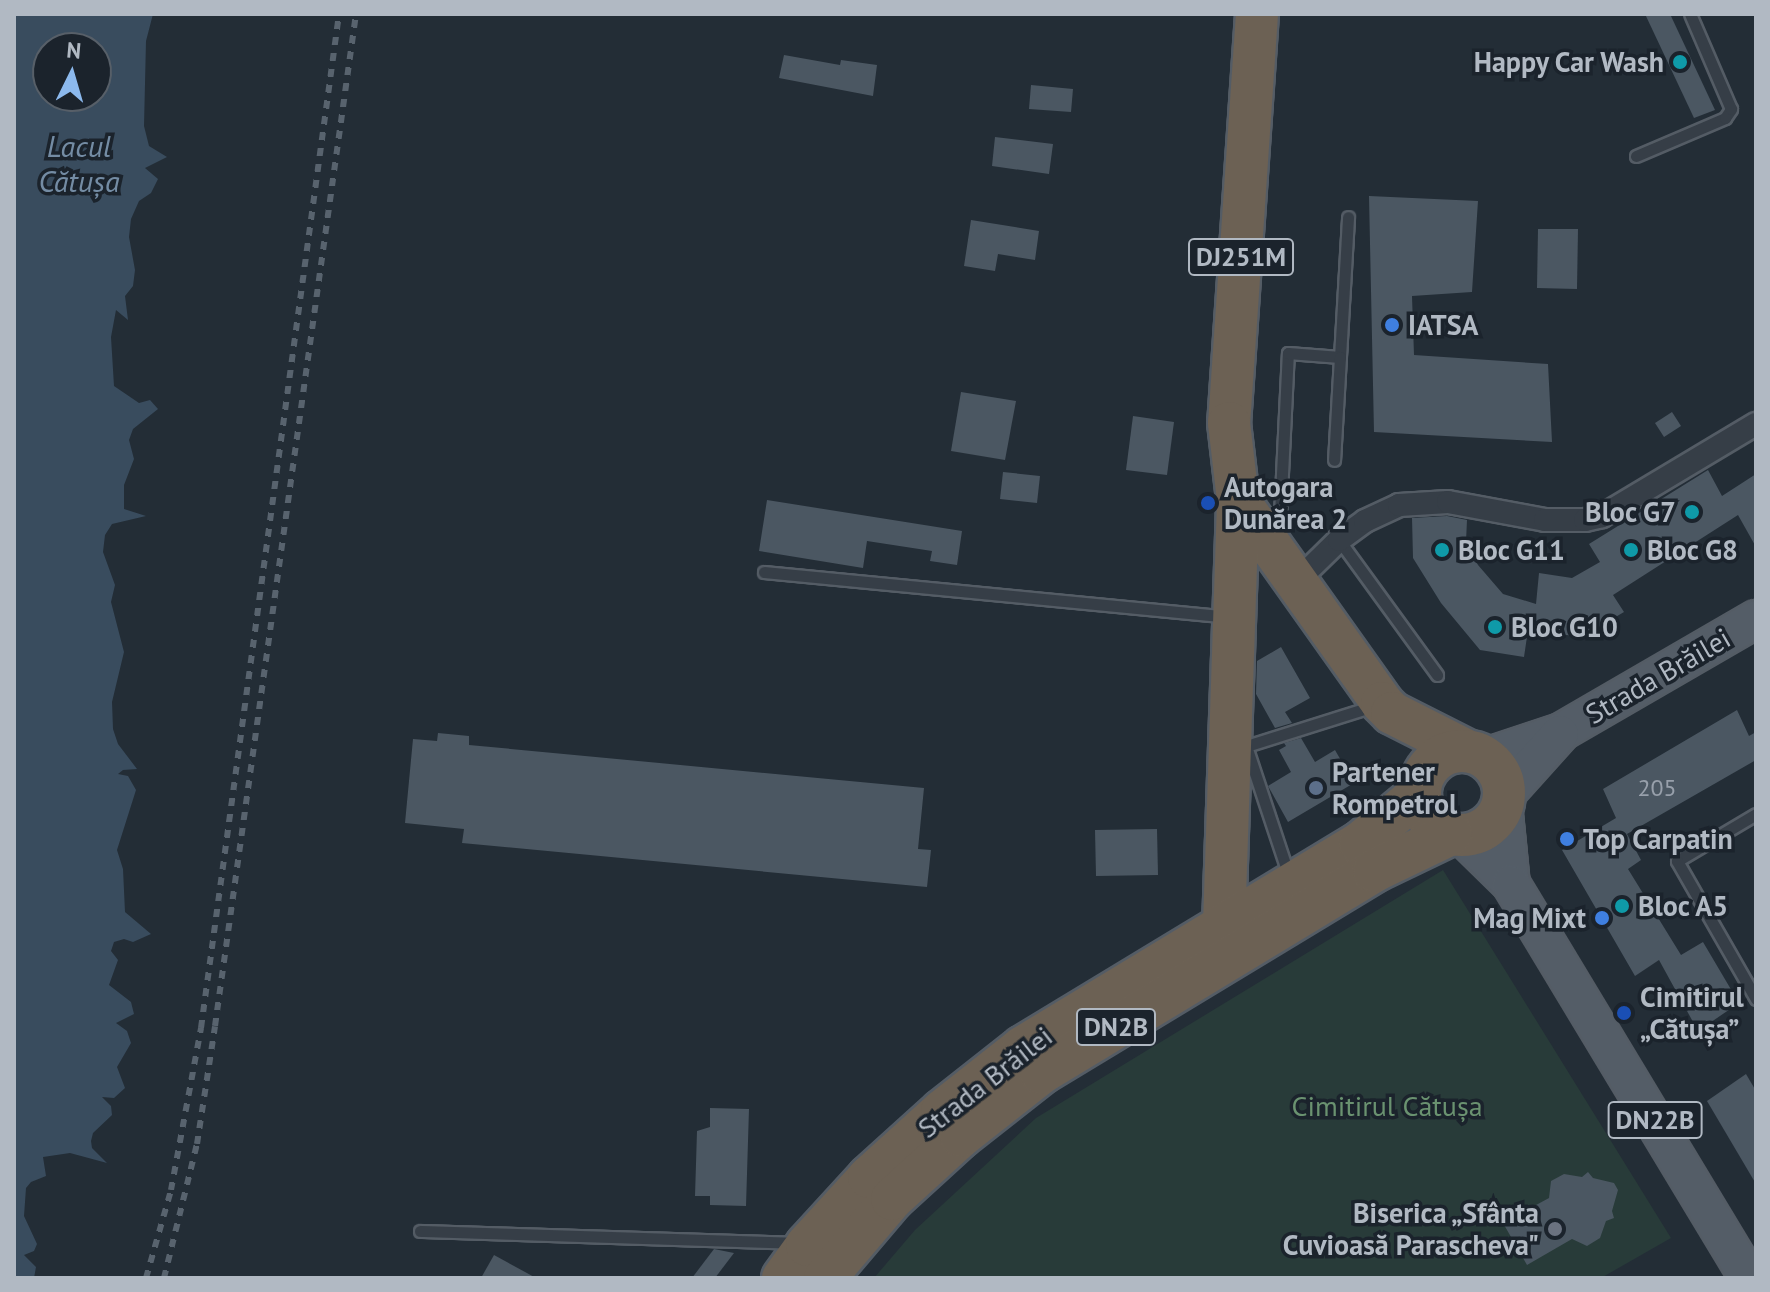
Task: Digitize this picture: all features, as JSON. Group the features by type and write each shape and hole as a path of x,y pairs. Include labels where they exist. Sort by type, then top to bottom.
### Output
{"highway":[{"name":"DJ251M","path":"1224,926 1238,743 1234,617 1238,500 1229,423 1257,14"},
{"name":"DJ251M","path":"1238,500 1286,572 1387,708 1420,787"},
{"name":"DJ251M","path":"1387,708 1475,754"},
{"name":"Strada Brăilei","path":"805,1267 869,1177 942,1111 1023,1047 1360,843 1420,787 1431,764 1446,753 1475,754"},
{"path":"1475,754 1496,767 1504,799"},
{"path":"1420,787 1428,819 1456,835"},
{"name":"Strada Brăilei","path":"805,1267 892,1199 961,1136 1041,1073 1374,871 1456,835 1488,826 1504,799"}],"main road":[{"name":"Strada Brăilei","path":"1475,754 1561,732 1756,619"},
{"name":"Strada Brăilei","path":"1504,799 1561,732"},
{"name":"DN22B","path":"1504,799 1511,884"},
{"name":"DN22B","path":"1456,835 1511,884 1749,1278"}],"street":[{"path":"1286,572 1365,521 1399,505 1425,501 1565,522 1602,516 1756,424"}],"lane":[{"path":"1636,156 1725,118 1731,109 1690,14"},
{"path":"1334,460 1348,217"},
{"path":"1286,572 1288,353 1340,357"},
{"path":"1339,540 1437,675"},
{"path":"764,572 1234,617"},
{"path":"1292,885 1238,743 1387,708"},
{"path":"1756,814 1677,861 1756,999"},
{"path":"420,1231 773,1241 805,1267"}],"green space":[{"name":"Cimitirul Cătușa","path":"1443,870 1671,1238 1601,1278 874,1278 915,1230 1036,1118"}],"water":[{"name":"Lacul Cătușa","path":"14,14 153,14 146,41 144,126 149,146 167,157 145,168 158,179 151,193 139,201 131,219 129,237 135,270 133,286 125,296 128,320 116,310 111,337 114,386 139,403 150,400 158,409 133,429 129,440 134,459 124,485 124,509 146,516 112,524 105,535 103,552 115,585 111,602 124,652 112,702 113,729 118,744 137,769 123,770 118,774 128,776 136,790 117,850 123,869 125,912 151,934 133,942 124,939 114,942 111,951 118,960 109,985 131,1002 134,1014 116,1023 127,1031 131,1043 117,1067 125,1088 114,1098 102,1097 111,1106 112,1115 93,1133 91,1141 92,1148 107,1163 70,1153 43,1157 46,1176 31,1182 26,1188 24,1216 37,1244 34,1251 24,1255 36,1267 34,1278 14,1278"}],"building":[{"name":"Happy Car Wash","path":"1645,14 1670,14 1715,110 1694,118"},
{"path":"784,55 840,65 841,60 877,65 873,96 779,78"},
{"path":"1031,85 1073,89 1071,112 1029,109"},
{"path":"995,137 1053,144 1049,174 992,166"},
{"name":"IATSA","path":"1369,196 1478,201 1472,292 1412,296 1414,355 1548,364 1552,442 1374,432"},
{"path":"971,220 1039,231 1035,260 998,254 995,271 964,266"},
{"path":"1538,229 1578,229 1577,289 1537,288"},
{"path":"961,392 1016,401 1005,460 951,451"},
{"path":"1672,412 1681,426 1664,437 1655,423"},
{"path":"1133,416 1174,422 1167,475 1126,470"},
{"path":"1708,470 1722,496 1756,474 1756,547 1738,515 1613,595 1624,612 1582,637 1528,630 1524,657 1480,650 1441,603 1413,558 1412,518 1447,516 1467,520 1466,542 1478,565 1503,594 1536,604 1539,573 1572,578 1600,562 1589,544"},
{"path":"1003,472 1040,476 1037,503 1000,499"},
{"path":"767,500 962,531 957,565 930,561 932,551 867,541 863,568 759,551"},
{"path":"1281,647 1310,698 1285,712 1292,723 1275,728 1256,694 1257,661"},
{"name":"Bloc A5","path":"1737,710 1749,736 1756,732 1756,760 1627,834 1641,860 1628,869 1681,955 1703,942 1739,1003 1698,1031 1659,960 1635,976 1562,850 1616,818 1603,789"},
{"path":"438,733 469,736 469,745 924,788 918,849 931,850 927,887 462,843 464,829 405,823 413,739 437,741"},
{"path":"1301,738 1315,762 1335,750 1354,783 1288,822 1268,786 1291,772 1279,750 1286,746 1284,743"},
{"path":"1157,829 1158,875 1096,876 1095,830"},
{"path":"1746,1074 1756,1091 1756,1184 1707,1101"},
{"path":"710,1108 749,1109 746,1206 710,1205 710,1196 695,1196 697,1131 710,1127"},
{"name":"Biserica „Sfânta Cuvioasă Parascheva\"","path":"1588,1172 1593,1178 1614,1183 1618,1190 1612,1211 1614,1218 1606,1221 1600,1238 1587,1246 1572,1239 1527,1265 1503,1223 1549,1198 1551,1181 1564,1174 1582,1177"},
{"path":"714,1249 734,1253 715,1278 692,1278"},
{"path":"494,1255 536,1278 481,1278"}],"railway":[{"path":"146,1278 171,1190 201,1028 339,14"},
{"path":"164,1278 197,1144 215,1026 356,14"}],"place":[{"name":"Happy Car Wash","path":"1680,62"},
{"name":"IATSA","path":"1392,325"},
{"name":"Autogara Dunărea 2","path":"1208,503"},
{"name":"Bloc G7","path":"1692,512"},
{"name":"Bloc G11","path":"1442,550"},
{"name":"Bloc G8","path":"1631,550"},
{"name":"Bloc G10","path":"1495,627"},
{"name":"Partener Rompetrol","path":"1316,788"},
{"name":"Top Carpatin","path":"1567,839"},
{"name":"Bloc A5","path":"1622,906"},
{"name":"Mag Mixt","path":"1602,918"},
{"name":"Cimitirul „Cătușa”","path":"1624,1013"},
{"name":"Biserica „Sfânta Cuvioasă Parascheva\"","path":"1555,1229"}]}
